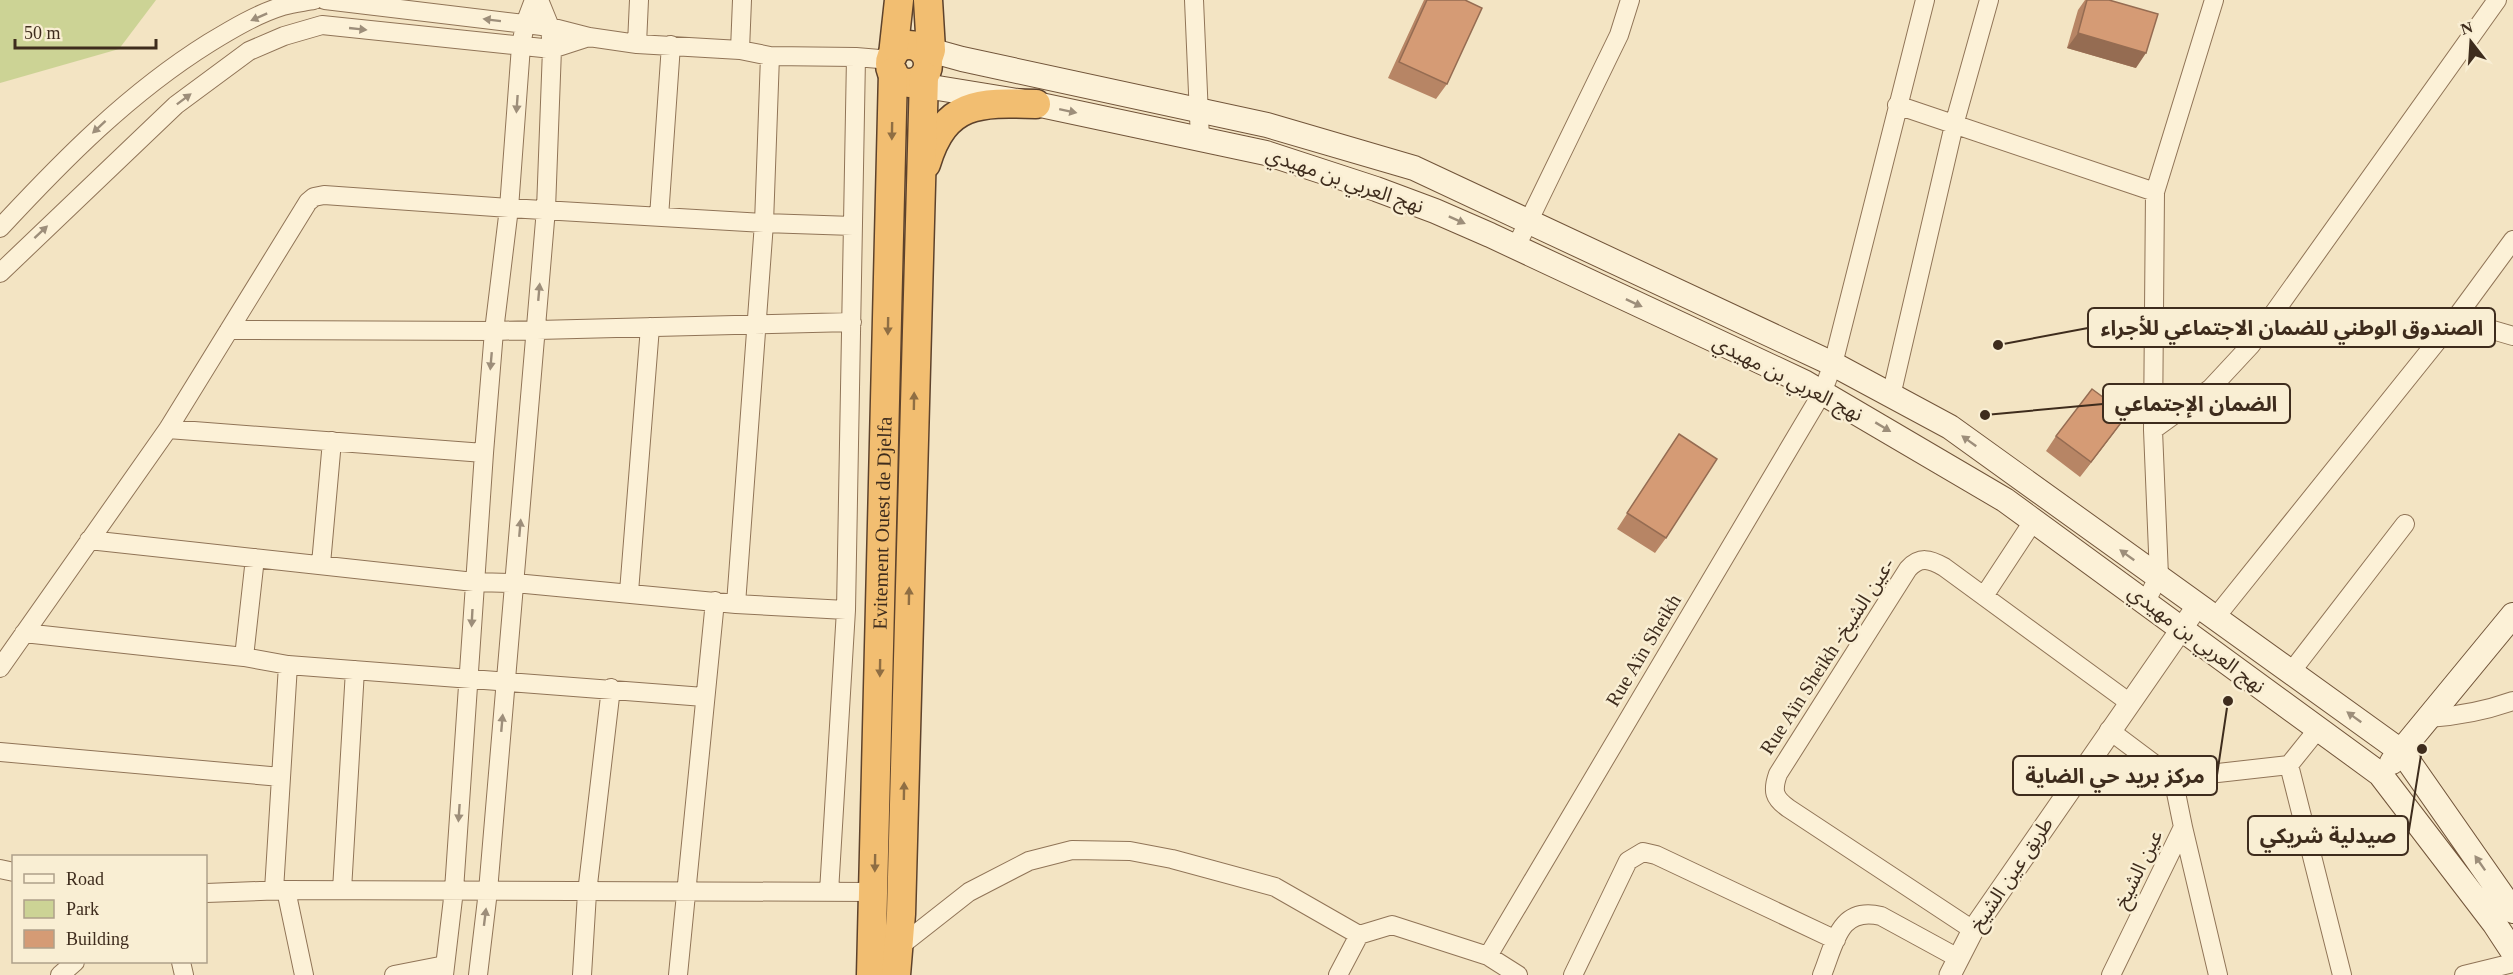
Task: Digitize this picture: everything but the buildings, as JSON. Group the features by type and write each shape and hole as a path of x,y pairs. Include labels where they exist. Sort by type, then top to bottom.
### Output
{"highway":[{"name":"Evitement Ouest de Djelfa","path":"885,962 919,186 912,65 898,0"},
{"name":"Evitement Ouest de Djelfa","path":"885,962 874,892 912,65 928,0"},
{"path":"919,186 938,132 961,111 995,102 1036,104"}],"main road":[{"name":"نهج العربي بن مهيدي","path":"912,65 1036,104 1266,153 1376,189 1435,211 1516,247 1804,382 2005,500 2380,774 2494,922 2513,952"},
{"name":"نهج العربي بن مهيدي","path":"912,65 1200,110 1267,124 1414,168 1530,220 1833,364 1950,427 2402,752 2513,911"},
{"path":"1556,266 1570,240"},
{"path":"2380,774 2402,752 2513,615"}],"street":[{"path":"0,228 56,167 123,105 168,69 239,25 283,6 314,0"},
{"path":"325,0 550,27 589,37 637,44 740,50 770,56 856,57 912,65"},
{"path":"394,975 445,970 454,890 474,582 494,331 508,208 521,46 525,24 534,0"},
{"path":"478,975 488,891 546,209 552,49 550,27 539,0"},
{"path":"637,44 639,0"},
{"path":"740,50 742,0"},
{"path":"1194,0 1200,139"},
{"path":"1516,247 1619,35 1630,0"},
{"name":"Rue Aïn Sheikh","path":"1488,956 1822,393 1833,364 1924,0"},
{"path":"1890,396 1954,125 1989,0"},
{"path":"2146,601 2158,576 2153,430 2155,192 2214,0"},
{"path":"2153,430 2211,388 2251,345 2497,0"},
{"path":"0,273 176,105 249,51 284,36 322,25 552,49 589,37"},
{"path":"658,217 671,45"},
{"path":"736,604 764,223 770,56"},
{"path":"829,892 846,610 856,57"},
{"path":"1897,105 2155,192"},
{"path":"0,668 168,429 308,202 314,197 324,195 658,217 854,226"},
{"path":"2206,611 2456,319 2513,240"},
{"path":"2456,319 2513,336"},
{"path":"229,330 494,331 852,322"},
{"path":"629,592 650,327"},
{"path":"168,429 484,453"},
{"path":"321,564 332,441"},
{"path":"1984,596 2034,520"},
{"path":"2291,672 2405,524"},
{"path":"89,540 474,582 629,592 736,604 846,610"},
{"path":"244,657 255,558"},
{"name":"Rue Aïn Sheikh -عين الشيخ-","path":"1973,930 1788,808 1774,796 1773,787 1790,755 1915,562 1930,559 1944,567 2130,703"},
{"path":"678,975 715,602"},
{"name":"طريق عين الشيخ","path":"1954,967 1973,930 2109,730 2181,629 2206,611"},
{"path":"24,633 244,657 288,664 704,697"},
{"path":"288,664 281,777 280,890 304,975"},
{"path":"342,890 355,670"},
{"path":"582,975 587,893 611,688"},
{"path":"2429,718 2458,717 2482,712 2513,701"},
{"path":"2109,730 2173,778 2289,765 2318,729"},
{"path":"0,752 281,777"},
{"path":"2289,765 2342,975"},
{"name":"عين الشيخ","path":"2111,975 2183,827 2173,778"},
{"path":"2183,827 2218,975"},
{"path":"885,962 969,892 1029,861 1072,850 1130,851 1172,859 1275,887 1359,935"},
{"path":"1573,975 1628,861 1643,852 1656,855 1836,940"},
{"path":"207,893 280,890 587,893 874,892"},
{"path":"1822,975 1846,920 1857,914 1869,913 1881,916 1954,967"},
{"path":"1338,975 1359,935 1392,925 1488,956 1518,975"},
{"path":"60,975 74,963"},
{"path":"2464,975 2513,963"}],"green space":[{"path":"0,0 156,0 119,49 0,83"}],"place":[{"name":"الصندوق الوطني للضمان الاجتماعي للأجراء","path":"1998,345"},
{"name":"الضمان الإجتماعي","path":"1985,415"},
{"name":"مركز بريد حي الضاية","path":"2228,701"},
{"name":"صيدلية شريكي","path":"2422,749"}]}
